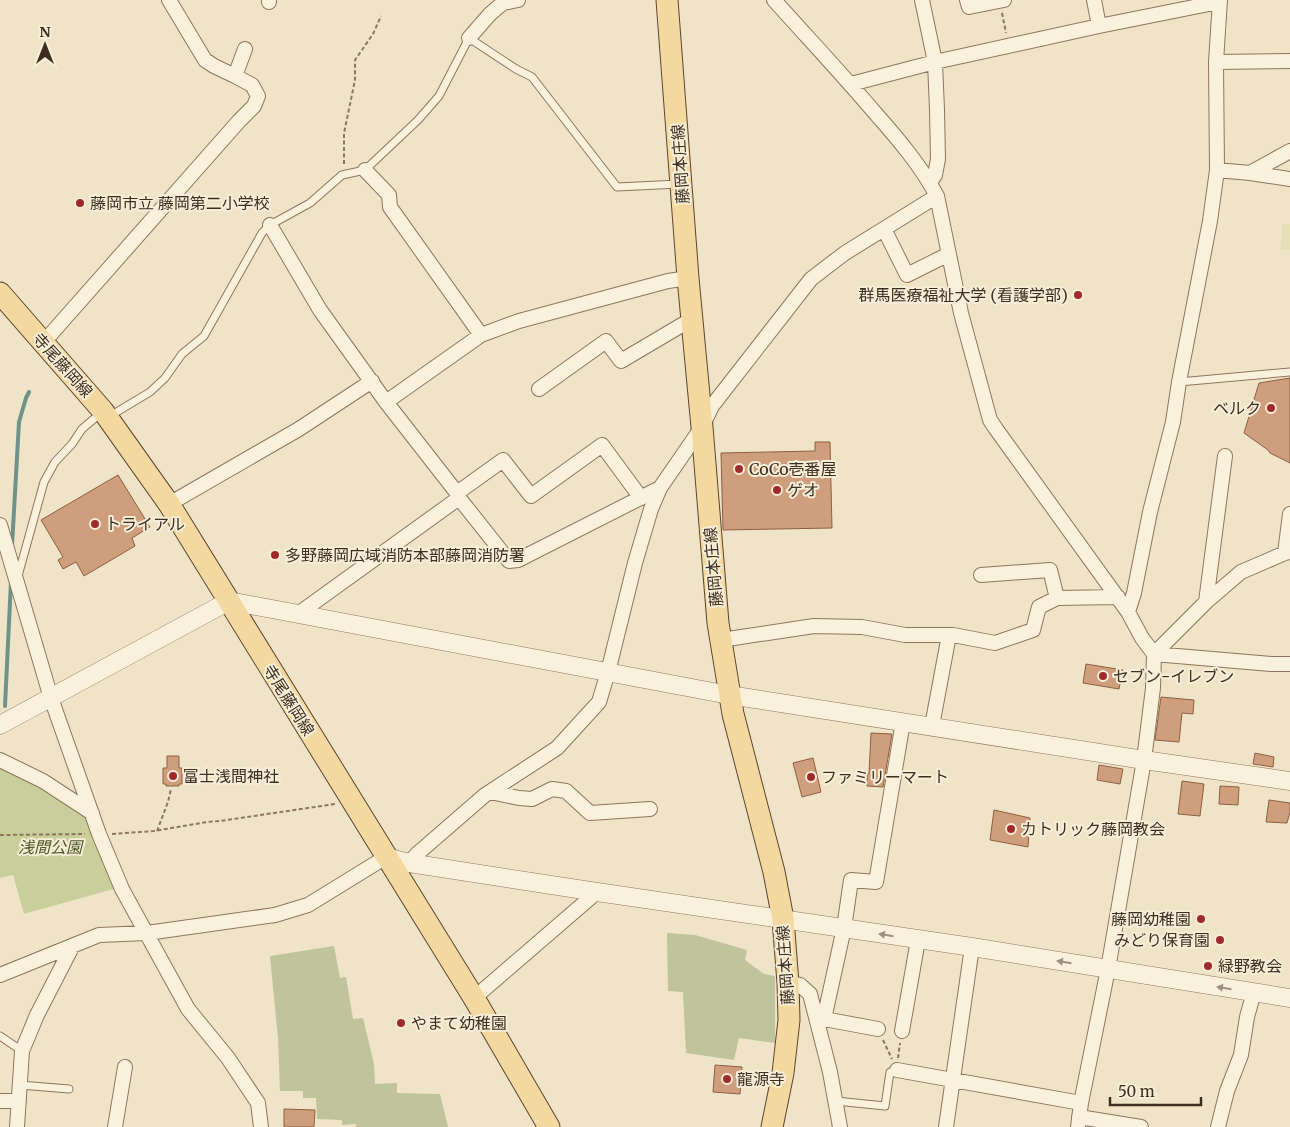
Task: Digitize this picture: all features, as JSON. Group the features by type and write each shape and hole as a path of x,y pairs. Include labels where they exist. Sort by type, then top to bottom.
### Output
{"main road":[{"name":"藤岡本庄線","path":"667,0 688,278 718,623 733,714 774,872 783,919 789,1020 783,1073 772,1127"},
{"name":"寺尾藤岡線","path":"0,294 106,414 169,504 474,998 549,1127"}],"street":[{"path":"43,343 254,106 258,96 252,85 205,60 169,0"},
{"path":"469,38 490,14 503,3 514,0"},
{"path":"774,0 851,84 930,182 937,196 961,313 990,420 1118,597 1142,638 1154,654 1154,688 1144,760 1108,969 1081,1103 1079,1122 1141,1127"},
{"path":"922,0 935,62 938,159 935,175 930,182"},
{"path":"967,0 969,7 1001,1"},
{"path":"1094,0 1099,26"},
{"path":"851,84 935,62 1219,1 1216,62 1216,170 1210,221 1173,422 1150,512 1134,593 1128,612"},
{"path":"235,76 244,49"},
{"path":"1216,62 1290,61"},
{"path":"1250,172 1290,152"},
{"path":"365,170 389,196 390,207 480,335"},
{"path":"1216,170 1250,172 1290,179"},
{"path":"409,863 490,792 558,748 599,702 634,563 651,509 660,488 702,427 712,406 811,278 845,253 937,196"},
{"path":"270,225 320,310 386,402 509,561 518,560 660,488"},
{"path":"884,229 907,275 949,254"},
{"path":"386,402 480,335 519,321 668,281 688,278"},
{"path":"539,389 606,341 621,361 692,319"},
{"path":"169,504 299,429 372,381"},
{"path":"298,614 458,496 503,460 531,496 602,444 641,498"},
{"path":"1206,602 1225,456"},
{"path":"1154,654 1206,602 1241,572 1287,553 1290,514"},
{"path":"0,525 51,698 99,834 122,889 188,1009 228,1058 258,1103 260,1127"},
{"path":"980,574 1050,570 1057,598"},
{"path":"721,640 814,626 862,627 905,635 949,635 995,643 1032,630 1039,607 1057,598 1118,597"},
{"path":"0,725 229,601 729,695 1290,781"},
{"path":"932,726 949,635"},
{"path":"1154,654 1290,664"},
{"path":"821,1020 844,928 851,880 876,882 903,722"},
{"path":"0,760 43,781 92,813"},
{"path":"490,792 532,799 552,789 566,791 590,812 650,809"},
{"path":"0,975 99,935 147,934 274,915 308,905 386,857 409,863 972,947 1290,998"},
{"path":"474,998 597,892"},
{"path":"902,1031 918,940"},
{"path":"17,1127 22,1051 37,1015 72,947"},
{"path":"946,1127 972,947"},
{"path":"788,983 800,985 810,994 821,1020 840,1127"},
{"path":"1218,1127 1227,1091 1241,1055 1247,1017 1254,992"},
{"path":"821,1020 878,1029"},
{"path":"116,1127 125,1067"},
{"path":"897,1070 1081,1103"},
{"path":"0,1102 19,1101"}],"lane":[{"path":"16,578 44,482 55,462 72,444 82,429 106,414 150,392 165,378 182,354 204,336 262,233 270,225 310,204 342,175 365,170 418,120 439,96 469,38 516,69 532,77 617,187 682,184"},
{"path":"1179,382 1290,372"},
{"path":"0,1036 22,1051"},
{"path":"836,1101 885,1106 890,1072 897,1070"},
{"path":"20,1085 69,1089"}],"path":[{"path":"1001,1 1009,46"},
{"path":"345,174 344,133 355,80 355,60 374,34 381,16"},
{"path":"156,831 168,802 171,789"},
{"path":"0,835 99,834 156,831 352,801"},
{"path":"878,1029 897,1070"},
{"path":"897,1070 902,1031"}],"shaded area":[{"path":"1282,224 1290,224 1290,250 1281,250"}],"green space":[{"name":"浅間公園","path":"0,764 44,787 88,817 117,888 24,914 13,875 0,878"},
{"path":"667,933 695,935 747,950 745,960 764,974 775,976 775,1043 739,1038 734,1060 686,1053 683,992 668,991"},
{"path":"334,946 340,978 346,977 353,1019 363,1018 374,1064 375,1084 397,1083 397,1093 440,1094 448,1127 356,1127 356,1124 342,1125 342,1120 317,1119 316,1098 303,1098 303,1091 280,1091 278,1038 270,956"}],"building":[{"name":"ベルク","path":"1290,378 1290,463 1270,453 1244,433 1259,383"},
{"name":"ゲオ","path":"815,442 830,442 832,528 723,530 721,453 815,451"},
{"name":"トライアル","path":"118,475 150,527 132,538 135,546 84,576 76,562 63,569 58,560 63,557 41,520"},
{"name":"セブン-イレブン","path":"1086,664 1123,670 1119,689 1083,683"},
{"path":"1161,697 1194,700 1193,714 1182,713 1179,742 1155,740"},
{"path":"871,733 892,734 883,787 867,786"},
{"path":"1255,753 1274,757 1273,767 1253,764"},
{"name":"富士浅間神社","path":"167,756 179,756 179,768 182,768 182,784 179,784 179,786 166,786 166,784 163,784 163,768 167,768"},
{"path":"813,758 821,792 802,797 793,763"},
{"path":"1099,765 1123,769 1120,784 1097,780"},
{"path":"1182,781 1204,784 1200,816 1178,814"},
{"path":"1220,786 1239,787 1238,805 1219,804"},
{"path":"1269,800 1290,803 1287,823 1266,822"},
{"name":"カトリック藤岡教会","path":"994,810 1030,818 1028,847 990,840"},
{"name":"龍源寺","path":"715,1065 742,1067 740,1094 713,1092"},
{"path":"284,1109 315,1110 314,1127 284,1127"}],"waterway":[{"path":"12,546 19,422 29,392"},
{"path":"5,706 11,581"}],"place":[{"name":"藤岡市立 藤岡第二小学校","path":"80,203"},
{"name":"群馬医療福祉大学 (看護学部)","path":"1078,295"},
{"name":"ベルク","path":"1271,408"},
{"name":"CoCo壱番屋","path":"739,469"},
{"name":"ゲオ","path":"777,490"},
{"name":"トライアル","path":"95,524"},
{"name":"多野藤岡広域消防本部藤岡消防署","path":"275,555"},
{"name":"セブン-イレブン","path":"1103,676"},
{"name":"富士浅間神社","path":"173,776"},
{"name":"ファミリーマート","path":"811,777"},
{"name":"カトリック藤岡教会","path":"1011,829"},
{"name":"藤岡幼稚園","path":"1201,919"},
{"name":"みどり保育園","path":"1220,940"},
{"name":"緑野教会","path":"1208,966"},
{"name":"やまて幼稚園","path":"401,1023"},
{"name":"龍源寺","path":"727,1079"}]}
